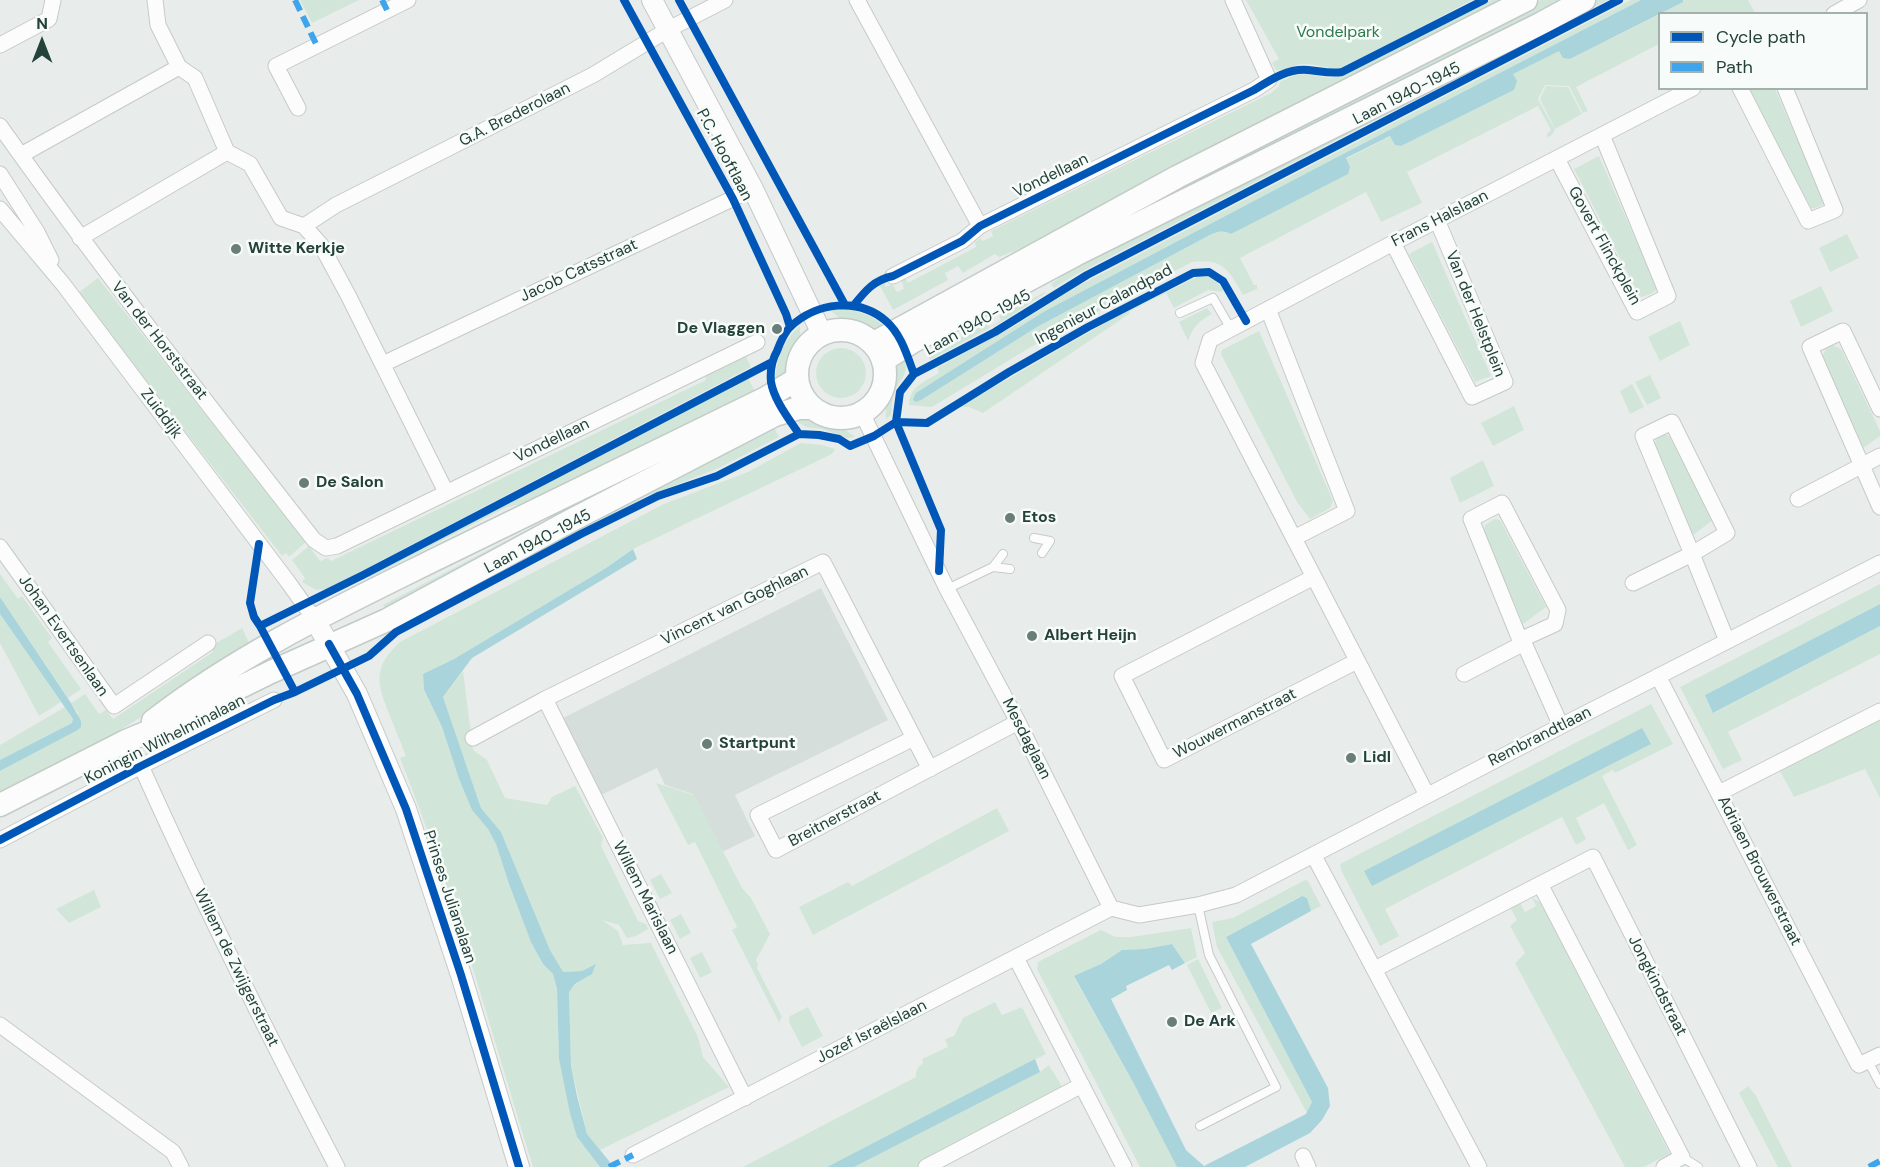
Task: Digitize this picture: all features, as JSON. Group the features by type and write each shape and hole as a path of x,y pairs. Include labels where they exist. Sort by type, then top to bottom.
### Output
{"main road":[{"name":"Laan 1940-1945","path":"879,352 1177,177 1526,0"},
{"name":"Laan 1940-1945","path":"879,352 914,341 1087,249 1584,0"},
{"path":"834,330 846,330 864,336 879,352 886,378 883,390 873,405 862,413 852,417 835,418 813,408 801,393 797,379 802,352 822,334 834,330"},
{"name":"Laan 1940-1945","path":"126,741 184,697 259,650 522,516 766,398 797,379"},
{"name":"Laan 1940-1945","path":"0,805 126,741 172,723 212,700 329,644 387,620 570,521 775,415 799,408 813,408"}],"street":[{"path":"0,45 50,19 53,0"},
{"path":"155,0 158,25 179,67 195,78 227,152 249,164 281,218 304,226 321,245 446,492"},
{"path":"298,108 276,66 408,0"},
{"name":"P.C. Hooftlaan","path":"652,0 753,189 822,334"},
{"name":"G.A. Brederolaan","path":"304,226 336,205 595,74 669,29 725,0"},
{"path":"857,0 980,226"},
{"name":"Vondellaan","path":"893,276 962,242 980,226 1244,95 1269,80 1233,0"},
{"path":"1838,12 1859,0"},
{"path":"21,156 179,67"},
{"name":"Frans Halslaan","path":"1294,538 1203,363 1210,340 1689,90"},
{"path":"1741,90 1808,221 1835,210 1786,90"},
{"name":"Van der Horststraat","path":"0,126 80,238 314,540 326,548"},
{"name":"Govert Flinckplein","path":"1557,159 1637,312 1668,296 1602,135"},
{"path":"80,238 227,152"},
{"name":"Zuiddijk","path":"0,174 37,232 63,284"},
{"name":"Jacob Catsstraat","path":"383,364 753,189"},
{"name":"Zuiddijk","path":"0,209 63,284 288,582 329,644"},
{"name":"Van der Helstplein","path":"1394,243 1472,397 1505,382 1437,220"},
{"path":"1268,309 1347,511 1294,538 1427,795"},
{"path":"1880,409 1844,331 1810,347 1880,507"},
{"name":"Vondellaan","path":"326,548 337,546 757,342"},
{"name":"Mesdaglaan","path":"862,413 947,588 1018,722 1111,908"},
{"path":"1633,583 1692,554 1727,533 1672,422 1643,436 1692,554 1727,641"},
{"path":"1798,499 1880,456"},
{"path":"1464,674 1522,641 1555,624 1558,610 1502,503 1471,519 1522,641 1561,726"},
{"name":"Johan Evertsenlaan","path":"0,547 114,706 208,643"},
{"name":"Vincent van Goghlaan","path":"473,738 545,699 823,562 930,769"},
{"name":"Rembrandtlaan","path":"1111,908 1139,915 1198,905 1236,895 1880,563"},
{"name":"Wouwermanstraat","path":"1314,577 1122,676 1164,760 1357,661"},
{"name":"Prinses Julianalaan","path":"329,644 357,694 406,809 461,975 519,1167"},
{"name":"Adriaen Brouwerstraat","path":"1658,676 1719,793 1869,1060"},
{"name":"Willem Marislaan","path":"545,699 745,1098"},
{"name":"Koningin Wilhelminalaan","path":"0,840 274,700"},
{"path":"1719,793 1880,711"},
{"name":"Breitnerstraat","path":"914,738 758,815 776,850 1018,722"},
{"name":"Willem de Zwijgerstraat","path":"141,766 175,842 290,1077 337,1167"},
{"path":"1314,856 1479,1167"},
{"name":"Jongkindstraat","path":"1375,969 1593,857 1749,1167"},
{"path":"1540,884 1682,1157 1664,1167"},
{"name":"Jozef Israëlslaan","path":"633,1155 1111,908"},
{"path":"1016,958 1124,1167"},
{"path":"0,1025 173,1152 181,1167"},
{"path":"926,1167 944,1163 1082,1085"}],"lane":[{"path":"1180,313 1213,298 1230,329"},
{"path":"1034,538 1050,541 1042,553"},
{"path":"947,588 993,567 1003,554"},
{"path":"993,567 1011,569"},
{"path":"1198,905 1209,955 1276,1087 1200,1126"},
{"path":"1869,1060 1880,1084"},
{"path":"1682,1157 1698,1167"}],"shaded area":[{"name":"Startpunt","path":"821,588 888,720 735,795 755,836 722,852 693,794 665,785 657,768 599,796 563,718"}],"green space":[{"path":"300,0 359,0 312,23"},
{"name":"Vondelpark","path":"1246,0 1472,0 1342,69 1304,64 1276,70 1272,63 1279,59"},
{"path":"1492,0 1514,0 1071,229 999,257 995,254 963,273 958,266 945,273 948,280 893,310 879,284 884,282 886,287 892,284 897,292 904,289 901,279 905,278 908,283 976,247 975,242 980,238 983,241 993,236 991,231 1271,93 1281,81 1295,75 1307,74 1330,78 1345,75"},
{"path":"1541,0 1572,0 1107,231 1135,207"},
{"path":"1595,0 1608,0 1075,275 1054,288 1051,284 1082,260"},
{"path":"1631,0 1641,0 1045,311 918,401 1037,327 1210,235 1220,231 1231,234 1350,167 1346,159 1391,136 1395,145 1401,146 1514,90 1516,81 1512,74 1559,50 1570,59 1658,15 1658,45 1576,87 1588,111 1583,113 1569,86 1545,85 1538,99 1555,130 1551,136 1547,137 1551,130 1538,106 1407,172 1422,203 1381,222 1366,192 1240,258 1254,285 1257,285 1257,289 1243,295 1234,279 1219,264 1203,261 1192,262 1029,348 932,407 909,405 915,389 939,373 937,368 1013,327 1078,286"},
{"path":"1683,0 1748,0 1754,12 1663,12"},
{"path":"1546,86 1568,87 1582,114 1555,129 1540,99"},
{"path":"1748,90 1775,90 1825,203 1811,208"},
{"path":"1599,156 1657,289 1647,295 1640,297 1574,169"},
{"path":"1847,234 1859,258 1830,272 1819,248"},
{"path":"1432,242 1491,376 1475,382 1409,254"},
{"path":"1199,276 1213,279 1223,290 1222,292 1208,290 1174,308 1166,293 1130,311 1129,314 983,413 969,407 959,407 1114,318"},
{"path":"98,278 306,542 289,557 286,553 282,556 78,293"},
{"path":"1821,286 1833,311 1801,327 1790,301"},
{"path":"1047,292 1008,318 930,360 928,355 987,323 990,327 1001,320 999,316"},
{"path":"1207,308 1212,314 1197,325 1188,341 1179,322"},
{"path":"830,310 860,312 885,327 870,329 856,326"},
{"path":"1680,321 1690,345 1660,361 1648,337"},
{"path":"800,326 800,339 787,373 775,382 782,351 789,338"},
{"path":"1259,331 1333,501 1330,508 1310,519 1297,502 1221,354 1222,350"},
{"path":"1832,345 1841,349 1880,431 1880,436 1863,448 1825,364 1823,355 1827,346"},
{"path":"841,348 850,350 861,359 866,373 864,382 855,393 841,398 832,396 821,387 816,373 818,364 827,353"},
{"path":"745,355 751,367 327,589 316,590 302,582 305,578 292,560 309,546 320,561 328,558 331,561 706,380 705,375"},
{"path":"904,359 905,372 894,394 891,415 886,419 889,387 895,371"},
{"path":"1650,375 1661,398 1647,405 1635,382"},
{"path":"748,378 757,395 542,498 505,508 369,578 368,576"},
{"path":"1632,384 1644,407 1630,414 1620,391"},
{"path":"1514,406 1524,430 1493,446 1481,423"},
{"path":"754,411 386,610 383,605"},
{"path":"792,415 825,421 855,437 847,438 822,429 806,427"},
{"path":"772,423 779,437 719,468 645,497 405,622"},
{"path":"1664,434 1669,436 1714,519 1692,536 1654,445 1656,440"},
{"path":"801,443 835,449 832,454 633,549 606,568 454,659 423,674 424,691 442,727 472,810 488,829 496,844 531,941 543,964 553,974 557,989 559,1059 577,1137 600,1167 533,1167 454,910 400,758 406,756 381,691 382,666 400,642 664,504 748,472"},
{"path":"1483,460 1494,486 1460,503 1450,478"},
{"path":"1495,519 1500,520 1546,607 1523,624 1484,531 1485,525"},
{"path":"0,574 18,599 22,596 52,638 48,642 81,689 68,698 0,597"},
{"path":"1880,584 1880,604 1705,695 1714,713 1880,626 1880,654 1728,732 1742,760 1723,769 1680,687"},
{"path":"0,614 61,702 39,716 0,643"},
{"path":"242,628 252,649 117,732 0,791 0,771 76,731 78,713 71,703 85,694 99,714 106,710 113,719 213,652 210,647"},
{"path":"463,671 473,750 487,760 505,798 547,805 552,797 575,786 603,838 601,846 638,921 646,924 648,929 627,938 619,925 602,920 618,931 623,945 651,943 698,1037 703,1057 729,1087 600,1150 587,1134 571,1066 569,992 591,974 596,965 582,971 562,972 550,950 501,832 481,808 443,697"},
{"path":"1651,704 1673,744 1615,773 1613,770 1602,776 1637,845 1628,850 1604,803 1576,818 1586,839 1576,845 1562,817 1385,909 1399,936 1380,946 1340,864"},
{"path":"65,707 73,719 72,723 0,760 0,745"},
{"path":"1880,718 1880,798 1865,769 1794,797 1780,771"},
{"path":"656,783 694,795 742,888 751,898 770,934 756,960 757,968 782,1017 779,1022 732,930 737,927 695,842 688,845"},
{"path":"997,808 1009,831 813,935 799,907 848,882 852,886"},
{"path":"661,874 672,893 660,899 650,880"},
{"path":"1305,880 1308,881 1321,906 1311,911 1307,898 1301,896 1226,937 1312,1102 1307,1113 1217,947 1212,922 1233,918"},
{"path":"94,890 101,907 69,923 56,909"},
{"path":"1532,898 1540,902 1670,1154 1643,1167 1625,1167 1515,963 1525,953 1510,926 1517,920 1510,907 1520,903 1525,912 1536,906"},
{"path":"681,914 691,933 680,939 670,920"},
{"path":"1191,928 1197,957 1185,963 1172,944 1123,950 1074,977 1177,1167 1140,1167 1037,969 1038,962 1101,930 1116,937 1131,937"},
{"path":"702,952 712,972 700,978 690,958"},
{"path":"1198,959 1222,1008 1211,1013 1187,965"},
{"path":"995,1002 1002,1015 1022,1007 1046,1054 827,1167 743,1167 916,1077 917,1069 923,1063 922,1059 948,1047 945,1039 954,1036 963,1018"},
{"path":"808,1007 823,1036 802,1047 789,1022 790,1016"},
{"path":"1049,1065 1064,1090 919,1167 854,1167 1040,1072"},
{"path":"1748,1086 1756,1096 1792,1167 1778,1167 1739,1093"}],"water":[{"path":"1641,0 1683,0 1570,59 1563,58 1559,51 1513,74 1517,81 1514,90 1401,146 1395,145 1390,136 1346,158 1350,167 1348,174 1231,234 1220,232 1210,235 1037,327 921,400 915,402 913,399 916,393 1045,311"},
{"path":"633,549 637,559 472,658 443,697 481,808 501,832 550,950 563,972 582,971 596,964 592,974 575,984 569,992 571,1066 577,1096 587,1134 609,1161 611,1167 600,1167 577,1137 570,1113 559,1059 557,989 553,974 543,964 531,942 496,844 488,829 472,810 442,727 424,690 423,674 454,659 606,568"},
{"path":"0,597 71,703 81,721 81,727 0,771 0,760 72,723 73,719 0,614"},
{"path":"1880,604 1880,626 1713,713 1705,695"},
{"path":"1642,728 1651,744 1372,886 1364,871"},
{"path":"1302,896 1307,898 1311,911 1251,944 1328,1088 1330,1106 1322,1120 1310,1133 1245,1167 1177,1167 1074,976 1101,964 1122,950 1172,944 1185,963 1172,970 1169,965 1126,986 1127,990 1111,999 1186,1150 1204,1166 1306,1114 1312,1102 1226,937"},
{"path":"1035,1059 1040,1072 854,1167 827,1167"}],"marked path":[{"path":"295,0 317,46"},
{"path":"382,0 387,10"},
{"path":"609,1167 633,1155"},
{"path":"1869,1167 1880,1161"}],"cycle path":[{"path":"624,0 733,199 790,327"},
{"path":"679,0 845,305"},
{"path":"854,305 875,283 962,241 980,226 1266,82 1293,71 1342,72 1484,0"},
{"path":"0,840 141,766 369,656 396,632 658,496 717,476 799,434 839,439 850,446 874,436 896,422 900,392 914,374 995,332 1087,275 1619,0"},
{"name":"Ingenieur Calandpad","path":"939,571 941,530 896,422 927,423 1009,372 1088,327 1193,273 1209,272 1223,281 1246,321"},
{"path":"799,434 775,396 771,382 771,370 786,332 812,312 825,308 850,306 875,313 896,332 914,374"},
{"path":"260,626 363,575 772,362"},
{"path":"259,544 250,603 254,617 295,692"},
{"path":"329,644 357,694 406,809 461,975 519,1167"}],"place":[{"name":"Witte Kerkje","path":"236,249"},
{"name":"De Vlaggen","path":"777,329"},
{"name":"De Salon","path":"304,483"},
{"name":"Etos","path":"1010,518"},
{"name":"Albert Heijn","path":"1032,636"},
{"name":"Startpunt","path":"707,744"},
{"name":"Lidl","path":"1351,758"},
{"name":"De Ark","path":"1172,1022"}]}
